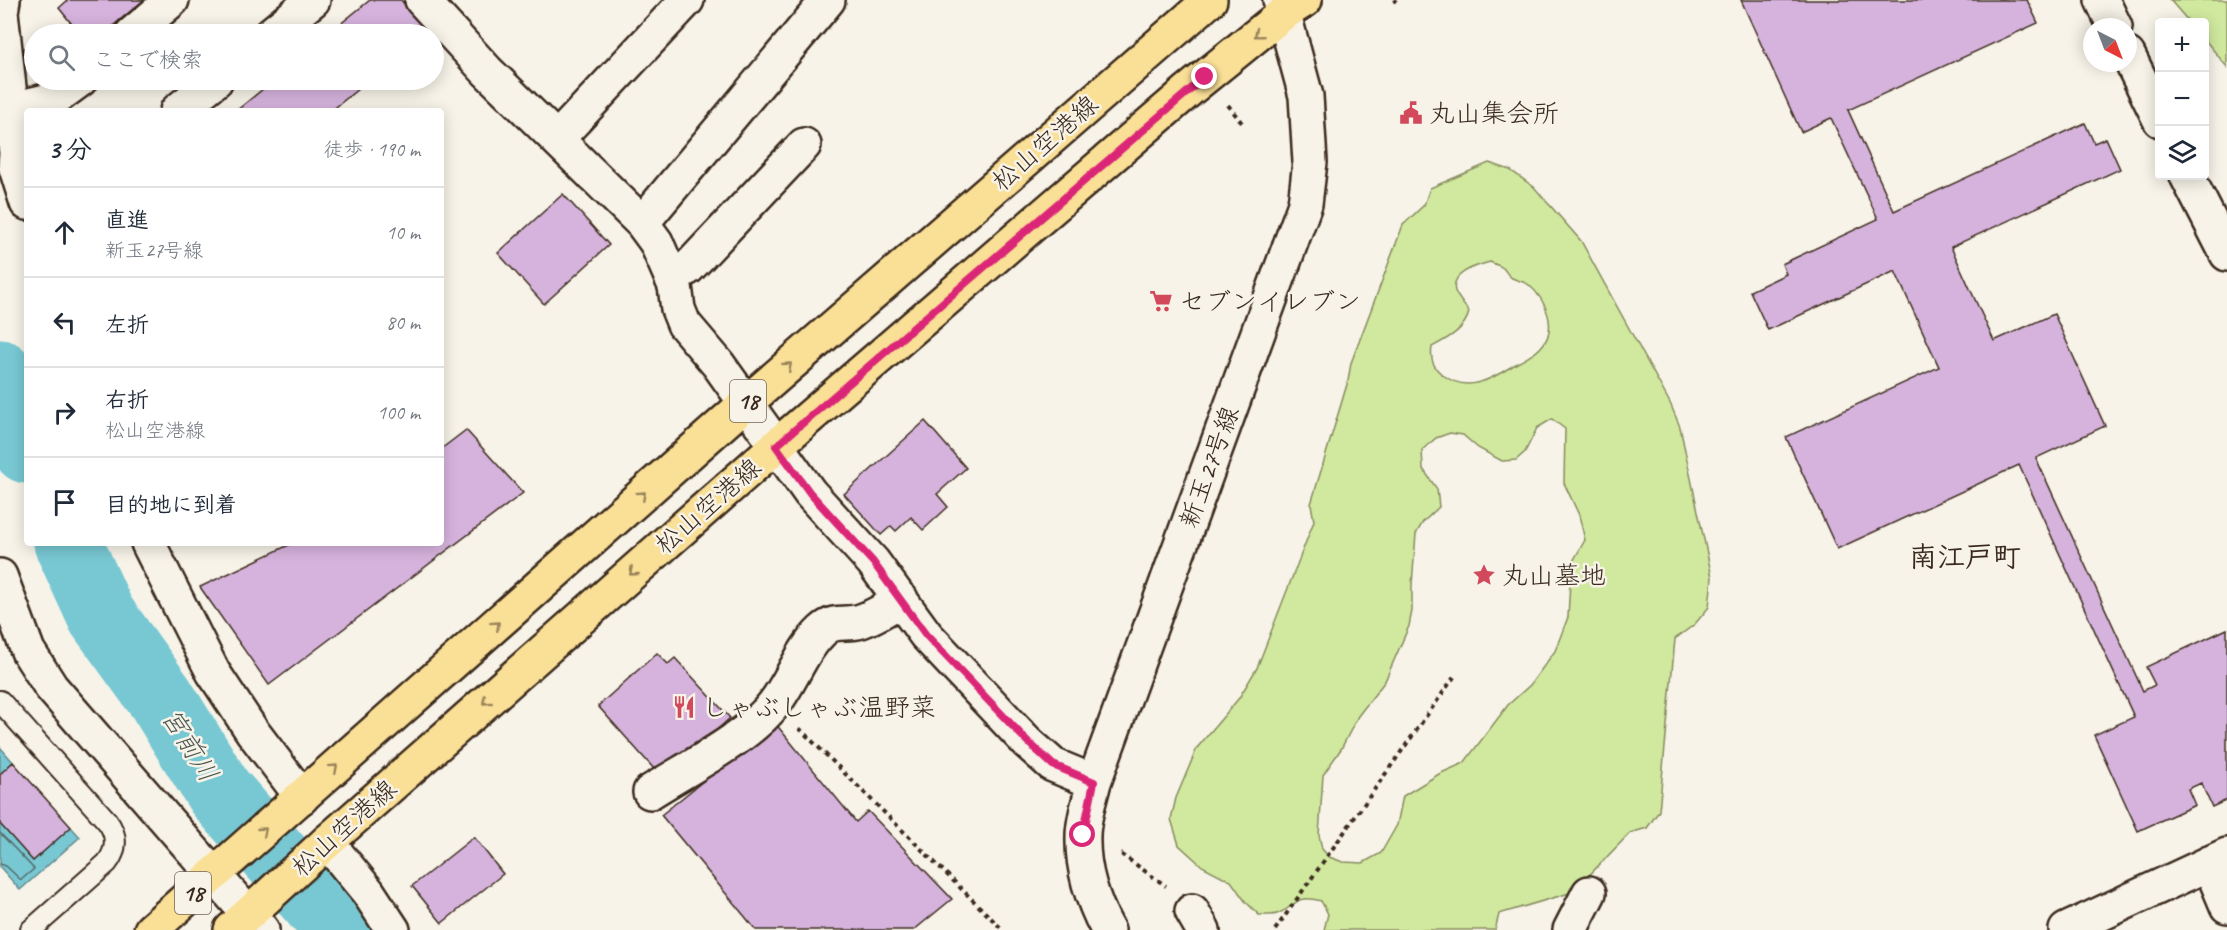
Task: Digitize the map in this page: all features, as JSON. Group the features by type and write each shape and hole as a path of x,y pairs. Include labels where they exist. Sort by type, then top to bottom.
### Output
{"main road":[{"name":"松山空港線","path":"151,930 746,403 1210,0"},
{"name":"松山空港線","path":"252,918 322,846 776,446 1290,4"}],"street":[{"path":"3,0 2,12 16,153 14,167 24,195"},
{"path":"144,24 172,0"},
{"path":"283,24 313,0"},
{"path":"422,0 488,71 642,223 656,242 675,286 678,309 684,324 718,364 810,493 873,562 926,635 1028,742 1053,765 1094,782"},
{"path":"557,139 687,0"},
{"path":"642,223 828,0"},
{"path":"2102,0 2111,18"},
{"name":"新玉27号線","path":"1096,925 1086,870 1083,835 1094,782 1305,204 1310,162 1306,96 1290,4"},
{"path":"2136,72 2155,110"},
{"path":"12,110 54,99 66,90"},
{"path":"181,108 203,90"},
{"path":"671,277 688,268 804,145"},
{"path":"2189,180 2227,254"},
{"path":"150,546 213,672 297,802"},
{"path":"0,576 28,651 51,687 225,865 252,918"},
{"path":"650,792 763,717 775,704 810,645 823,630 837,622 858,622 877,615 901,599"},
{"path":"322,846 368,892 393,930"},
{"path":"2066,930 2218,859 2227,906"},
{"path":"1570,930 1589,893"}],"lane":[{"path":"0,701 107,821 116,839 115,850 107,863 43,926"}],"path":[{"path":"1275,930 1454,677"},
{"path":"775,704 1003,930"},
{"path":"1083,835 1112,848 1169,889 1197,921"}],"green space":[{"path":"2170,0 2227,0 2227,67 2209,45 2209,18 2186,18"},
{"path":"1489,163 1510,170 1534,187 1581,241 1670,403 1680,427 1712,577 1709,607 1695,624 1675,639 1659,811 1647,828 1630,833 1573,892 1499,914 1495,930 1324,930 1328,914 1321,901 1305,899 1297,901 1277,914 1259,915 1245,901 1231,881 1202,866 1179,845 1171,819 1176,798 1197,748 1239,698 1257,668 1314,521 1311,504 1348,381 1351,363 1403,225 1424,205 1430,188","holes":["1490,262 1503,268 1511,277 1527,284 1535,291 1548,314 1549,331 1541,347 1529,357 1497,375 1470,384 1452,381 1435,366 1431,355 1432,347 1455,333 1467,318 1469,312 1455,291 1457,279 1466,271","1552,419 1565,429 1564,483 1579,515 1585,540 1571,565 1568,617 1555,651 1530,685 1508,705 1464,763 1439,774 1403,796 1397,825 1381,853 1363,863 1343,862 1329,857 1322,849 1319,835 1323,775 1341,749 1358,716 1385,681 1409,626 1412,611 1416,534 1423,522 1439,507 1437,489 1423,469 1422,450 1436,438 1450,433 1463,435 1478,448 1502,461 1516,460 1525,452 1537,428"]}],"water":[{"path":"0,747 13,762 0,774"},
{"path":"0,824 33,861 71,827 80,837 20,890 0,867"}],"building":[{"path":"68,0 144,0 115,24 70,24 59,8"},
{"path":"370,0 401,0 420,24 340,24"},
{"path":"1741,0 2027,0 2038,23 1848,110 1894,211 2085,123 2094,143 2106,138 2120,169 1951,247 1994,341 2054,314 2105,426 2036,458 2143,691 2155,685 2146,667 2227,629 2227,800 2212,807 2201,783 2188,789 2195,805 2138,831 2094,735 2134,717 2019,465 1837,549 1786,437 1939,367 1895,271 1768,330 1750,291 1786,274 1782,264 1878,219 1831,118 1801,132"},
{"path":"262,90 357,90 335,108 240,108"},
{"path":"563,194 609,245 544,304 498,253"},
{"path":"925,421 966,468 937,494 948,507 923,530 911,517 896,531 891,526 881,535 844,494"},
{"path":"466,430 523,493 269,685 200,587 287,546 444,546 444,447"},
{"path":"657,653 668,664 675,658 730,718 663,779 598,706"},
{"path":"775,723 856,822 868,811 952,899 914,930 756,930 661,815"},
{"path":"13,762 71,827 33,861 0,824 0,774"},
{"path":"474,837 503,874 442,923 412,886"}],"waterway":[{"name":"宮前川","path":"0,374 24,441"},
{"name":"宮前川","path":"69,546 101,615 161,698 219,792 330,919 337,930"}],"place":[{"name":"丸山集会所","path":"1411,113"},
{"name":"セブンイレブン","path":"1161,301"},
{"name":"丸山墓地","path":"1484,575"},
{"name":"しゃぶしゃぶ温野菜","path":"684,707"}],"district":[{"name":"南江戸町","path":"1965,556"}],"route":[{"path":"1083,835 1094,782 1053,765 1028,742 926,635 873,562 810,493 776,446 1205,77"}]}
